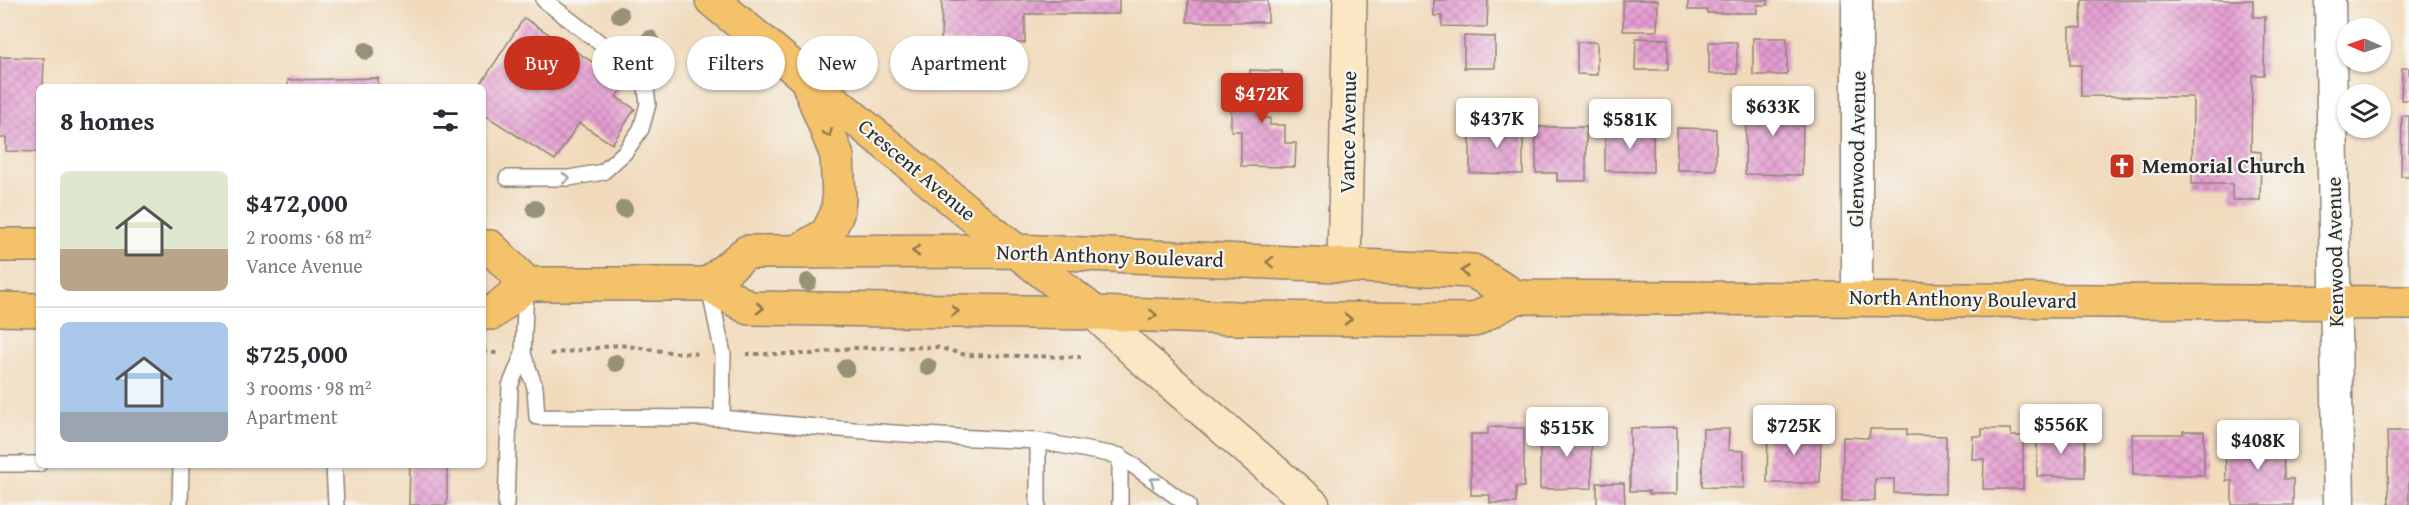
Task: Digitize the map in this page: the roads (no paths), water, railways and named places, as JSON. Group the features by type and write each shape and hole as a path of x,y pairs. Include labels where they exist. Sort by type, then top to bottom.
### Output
{"main road":[{"name":"Crescent Avenue","path":"712,0 797,71"},
{"name":"Vance Avenue","path":"1344,264 1350,0"},
{"path":"797,252 827,234 837,214 839,201 837,156 811,90"},
{"name":"Crescent Avenue","path":"820,90 1095,313 1140,356 1313,505"},
{"path":"0,244 36,245"},
{"path":"486,247 490,247 527,284"},
{"name":"North Anthony Boulevard","path":"1516,297 1473,271 1016,251 747,252 708,284 749,308 1095,313 1236,318 1474,320 1516,297 2409,303"},
{"path":"486,313 492,313 527,284 708,284"},
{"path":"0,309 36,310"}],"street":[{"name":"Glenwood Avenue","path":"1857,0 1857,298"},
{"name":"Kenwood Avenue","path":"2331,0 2339,505"}],"lane":[{"path":"507,177 569,178 603,172 625,152 641,129 648,104 645,82 630,66 544,0"},
{"path":"506,505 510,386 522,354 527,284"},
{"path":"708,284 723,354 722,418"},
{"path":"522,354 535,387 537,417 722,418 862,431 1038,441 1120,456 1188,505"},
{"path":"1038,441 1038,505"},
{"path":"1120,456 1120,505"},
{"path":"0,464 36,464"},
{"path":"180,505 181,468"},
{"path":"334,468 336,505"}],"place":[{"name":"Memorial Church","path":"2122,166"}]}
